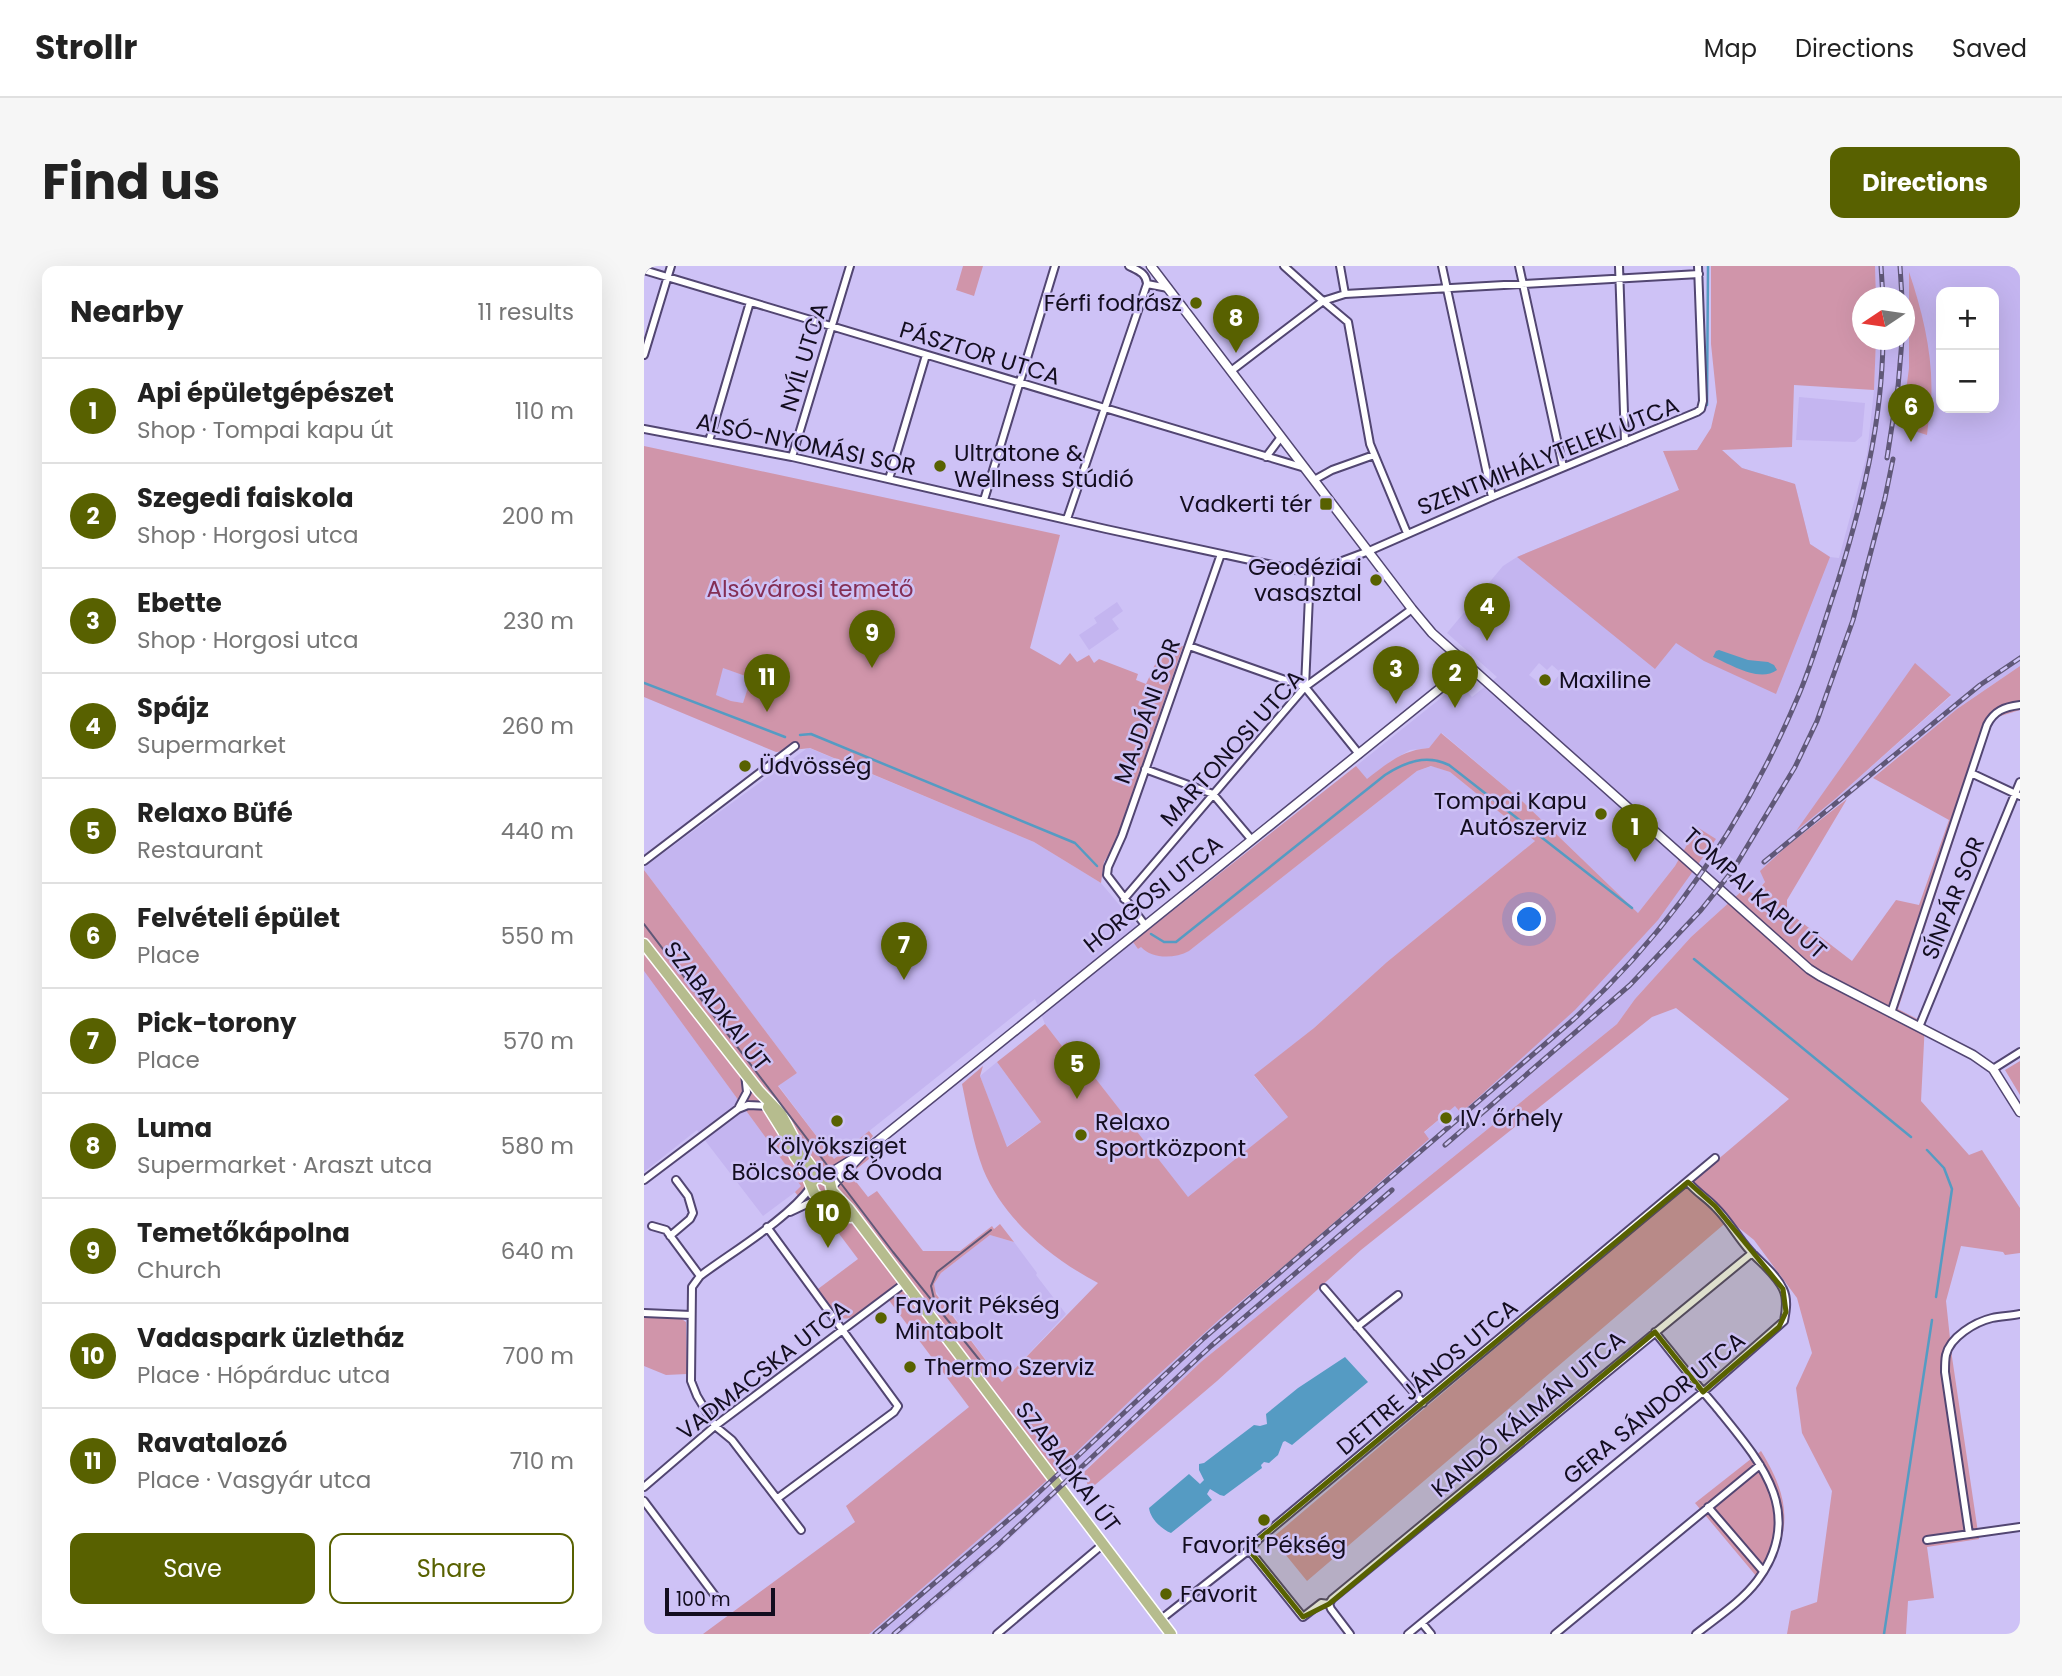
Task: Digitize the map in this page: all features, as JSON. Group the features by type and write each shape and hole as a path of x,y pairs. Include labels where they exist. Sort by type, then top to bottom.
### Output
{"main road":[{"name":"SZABADKAI ÚT","path":"644,944 759,1091 781,1114 816,1181 814,1193 827,1193"},
{"name":"SZABADKAI ÚT","path":"759,1091 816,1181 858,1223 1171,1634"}],"street":[{"path":"644,355 671,266"},
{"name":"NYÍL UTCA","path":"792,457 850,266"},
{"path":"984,500 1055,266"},
{"path":"1067,519 1147,284 1147,278 1142,273 1129,266"},
{"path":"1152,266 1369,551"},
{"path":"1284,266 1348,322 1374,454 1407,533 1369,551 1310,573 1305,687"},
{"path":"1340,266 1345,294"},
{"path":"1442,266 1492,497"},
{"path":"1519,266 1563,467"},
{"path":"1619,266 1625,442"},
{"name":"PÁSZTOR UTCA","path":"644,270 1305,468"},
{"path":"1231,371 1323,301 1345,294 1619,278 1698,270"},
{"name":"SZENTMIHÁLYTELEKI UTCA","path":"1407,533 1691,416 1701,409 1704,368 1698,270"},
{"path":"1147,284 1168,289"},
{"path":"709,441 750,302"},
{"path":"889,478 926,355"},
{"name":"ALSÓ-NYOMÁSI SOR","path":"644,429 792,457 1310,573"},
{"path":"1266,457 1281,437"},
{"path":"1314,480 1374,454"},
{"name":"TOMPAI KAPU ÚT","path":"1369,551 1432,633 1809,969 1973,1055 1993,1069"},
{"name":"MAJDÁNI SOR","path":"1124,899 1108,879 1108,867 1122,836 1221,554"},
{"name":"MARTONOSI UTCA","path":"1124,899 1305,687 1412,609"},
{"path":"1189,646 1305,687 1359,754"},
{"name":"HORGOSI UTCA","path":"816,1181 863,1153 1467,664"},
{"path":"1891,1013 1987,725 2000,709 2020,705"},
{"path":"644,861 795,746"},
{"path":"1144,769 1213,794 1251,839"},
{"path":"1971,774 2018,794"},
{"name":"SÍNPÁR SOR","path":"1919,1027 2018,794 2020,782"},
{"path":"1124,899 1144,925"},
{"path":"2020,1052 1993,1069 2017,1101 2020,1112"},
{"path":"738,1109 747,1092 745,1072"},
{"path":"644,1180 738,1109 753,1104 767,1106"},
{"name":"HORGOSI UTCA","path":"827,1193 863,1153"},
{"name":"DETTRE JÁNOS UTCA","path":"1160,1620 1250,1550 1259,1539 1715,1158"},
{"path":"670,1236 694,1213 688,1196 676,1180"},
{"path":"800,1530 732,1440 715,1426 697,1396 691,1381 692,1287 700,1276 779,1218 803,1197 816,1181"},
{"name":"GERA SÁNDOR UTCA","path":"1408,1634 1703,1392 1784,1321 1786,1301 1783,1289 1715,1206 1688,1182"},
{"path":"779,1218 827,1193"},
{"path":"652,1226 666,1230 700,1276"},
{"path":"767,1227 898,1406 894,1412 778,1498"},
{"name":"KANDÓ KÁLMÁN UTCA","path":"1329,1604 1342,1590 1752,1253"},
{"name":"VADMACSKA UTCA","path":"644,1488 715,1426 905,1283"},
{"path":"1324,1288 1423,1403"},
{"path":"1357,1326 1398,1295"},
{"path":"644,1313 691,1315"},
{"path":"1969,1534 1945,1372 1946,1354 1950,1345 1968,1330 1991,1318 2020,1314"},
{"path":"1655,1332 1752,1451 1773,1490 1778,1519 1774,1546 1763,1571 1747,1592 1696,1634"},
{"path":"1555,1634 1760,1465"},
{"path":"644,1502 716,1597"},
{"path":"1708,1507 1763,1571"},
{"path":"1927,1539 2020,1527"},
{"path":"997,1634 1102,1545"},
{"path":"1250,1550 1303,1617 1321,1604 1329,1604 1350,1634"},
{"path":"1422,1623 1431,1634"}],"highlighted area":[{"path":"1688,1182 1715,1206 1783,1289 1786,1312 1779,1327 1703,1392 1655,1332 1329,1604 1303,1617 1249,1550 1259,1539"}],"shaded area":[{"path":"1875,266 2020,266 2020,666 1957,709 1787,846 1754,895 1744,889 1691,937 1635,999 1617,1024 1202,1361 980,1566 900,1634 869,1634 1045,1482 1221,1318 1428,1139 1424,1133 1455,1105 1460,1112 1715,839 1697,827 1675,866 1638,913 1522,801 1442,733 1429,748 1410,750 1367,780 1356,766 1456,686 1462,686 1472,697 1497,677 1447,633 1503,566 1517,557 1679,490 1720,451 1742,468 1795,484 1810,544 1830,557 1839,558 1867,454 1876,350 1915,350 1915,287 1876,287","holes":["1539,663 1547,670 1552,665 1561,673 1547,689 1529,675","1915,664 1951,696 1799,828"]},
{"path":"1799,397 1865,403 1862,436 1855,442 1796,440"},
{"path":"1117,602 1123,611 1112,619 1119,629 1089,650 1079,635 1097,623 1094,618"},
{"path":"722,667 751,678 743,703 716,695"},
{"path":"809,748 1034,842 1101,883 1143,933 1133,942 1138,949 1141,946 1147,951 1189,951 1417,771 1432,766 1450,772 1535,841 1387,962 1314,1028 1254,1076 1288,1117 1188,1198 1067,1042 1062,1046 1045,1024 1035,999 834,1159 778,1085 797,1073 644,870 644,867"},
{"path":"644,971 802,1187 763,1216 697,1130 644,1172"},
{"path":"997,1062 1041,1122 1006,1147 980,1076"},
{"path":"990,1235 1014,1242 1066,1314 1002,1382 935,1290 934,1284 941,1273"}],"green space":[{"path":"963,266 983,266 974,296 956,290"},
{"path":"1711,266 1875,266 1876,287 1852,287 1852,350 1876,350 1874,390 1794,385 1792,447 1722,450 1742,468 1795,484 1810,544 1830,557 1776,694 1704,661 1676,643 1655,669 1517,557 1679,490 1663,451 1697,450 1711,428 1717,402 1711,344"},
{"path":"1909,272 1914,287 1909,287"},
{"path":"1915,291 1929,353 1931,402 1927,435 1905,428 1902,422 1909,350 1915,350"},
{"name":"Alsóvárosi temető","path":"644,446 1060,535 1030,648 1060,665 1070,653 1077,662 1089,655 1094,663 1099,659 1138,674 1136,680 1146,684 1158,658 1173,646 1183,646 1114,846 1104,862 1101,883 1034,842 810,748 776,752 644,697","holes":["723,668 751,678 743,703 716,695"]},
{"path":"1915,663 1951,695 1796,831"},
{"path":"2020,666 2020,710 1994,718 1898,1009 1925,1023 1921,1101 1969,1155 1982,1150 2020,1208 2020,1253 2005,1255 2003,1252 1961,1246 1946,1301 1979,1539 1927,1547 1934,1598 1908,1601 1906,1634 1787,1634 1791,1611 1817,1602 1832,1491 1802,1433 1796,1388 1812,1353 1797,1298 1754,1240 1729,1220 1307,1581 1272,1538 1789,1099 1676,1008 1652,1017 1361,1250 1217,1381 1089,1490 1084,1472 1202,1361 1617,1024 1635,999 1691,937 1744,889 1754,894 1765,882 1760,871 1847,799 1787,900 1787,911 1852,961 1896,900 1919,905 1949,820 1873,778 1957,709"},
{"path":"1441,733 1522,801 1638,913 1675,866 1697,827 1716,839 1658,920 1575,1010 1461,1113 1455,1106 1424,1132 1429,1139 1221,1318 1045,1482 869,1634 703,1634 855,1522 846,1506 969,1407 885,1295 858,1315 846,1319 839,1318 818,1289 858,1259 819,1207 807,1208 795,1192 801,1186 644,971 644,870 797,1073 778,1086 834,1159 869,1131 873,1136 865,1145 874,1155 850,1174 868,1197 877,1191 923,1251 960,1251 992,1226 994,1229 1000,1224 1014,1242 990,1235 941,1273 934,1284 936,1294 1002,1382 1098,1283 1046,1249 1003,1205 979,1159 962,1084 983,1066 980,1076 1007,1147 1041,1122 997,1062 1045,1024 1062,1046 1067,1042 1188,1197 1288,1117 1254,1075 1314,1028 1387,962 1535,841 1450,772 1431,766 1417,771 1189,951 1157,956 1141,947 1138,949 1133,942 1356,766 1367,779 1403,754 1429,748"},
{"path":"2020,1061 2020,1095 2005,1070"},
{"path":"644,1317 679,1317 686,1322 687,1374 666,1375 644,1366"},
{"path":"1761,1451 1778,1486 1784,1517 1779,1548 1762,1583 1695,1503"}],"water":[{"path":"1719,650 1748,660 1768,662 1777,670 1762,674 1745,671 1713,657"},
{"path":"1345,1357 1368,1382 1292,1445 1283,1442 1278,1455 1269,1463 1264,1462 1262,1468 1224,1496 1210,1489 1207,1494 1212,1500 1171,1533 1163,1529 1151,1516 1149,1508 1189,1474 1200,1484 1204,1480 1199,1464 1254,1425 1267,1424 1266,1414 1298,1388"}],"waterway":[{"path":"1707,405 1708,266"},
{"path":"644,683 785,737"},
{"path":"800,735 811,734 1075,843 1097,866"},
{"path":"1151,934 1164,942 1176,942 1385,775 1400,766 1424,760 1449,765 1632,908"},
{"path":"1694,959 1911,1137"},
{"path":"1927,1150 1944,1168 1952,1189 1936,1297"},
{"path":"1884,1634 1932,1320"}],"tram line":[{"path":"644,924 893,1252 986,1368"},
{"path":"935,1303 931,1286 937,1272 991,1230"}],"railway":[{"path":"1881,266 1882,287"},
{"path":"1900,266 1901,287"},
{"path":"875,1634 1021,1509 1204,1338 1574,1019 1610,984 1674,910 1703,871 1754,788 1777,744 1808,671 1837,584 1862,494 1875,433 1883,350"},
{"path":"1887,458 1901,350"},
{"path":"1445,1145 1630,985 1701,910 1733,870 1795,767 1817,721 1853,620 1893,459"},
{"path":"1764,862 1980,685 2020,658"},
{"path":"894,1634 999,1544 1211,1346 1392,1190"}],"place":[{"name":"Férfi fodrász","path":"1196,303"},
{"name":"Luma","path":"1236,353"},
{"name":"Felvételi épület","path":"1911,442"},
{"name":"Ultratone & Wellness Stúdió","path":"940,466"},
{"name":"Vadkerti tér","path":"1326,504"},
{"name":"Geodéziai vasasztal","path":"1376,580"},
{"name":"Spájz","path":"1487,641"},
{"name":"Temetőkápolna","path":"872,668"},
{"name":"Maxiline","path":"1545,680"},
{"name":"Ebette","path":"1396,704"},
{"name":"Szegedi faiskola","path":"1455,708"},
{"name":"Ravatalozó","path":"767,712"},
{"name":"Üdvösség","path":"745,766"},
{"name":"Tompai Kapu Autószerviz","path":"1601,814"},
{"name":"Api épületgépészet","path":"1635,862"},
{"name":"Pick-torony","path":"904,980"},
{"name":"Relaxo Büfé","path":"1077,1099"},
{"name":"IV. őrhely","path":"1446,1118"},
{"name":"Kölyöksziget Bölcsőde & Óvoda","path":"837,1121"},
{"name":"Relaxo Sportközpont","path":"1081,1135"},
{"name":"Vadaspark üzletház","path":"828,1248"},
{"name":"Favorit Pékség Mintabolt","path":"881,1318"},
{"name":"Thermo Szerviz","path":"910,1367"},
{"name":"Favorit Pékség","path":"1264,1520"},
{"name":"Favorit","path":"1166,1594"}]}
